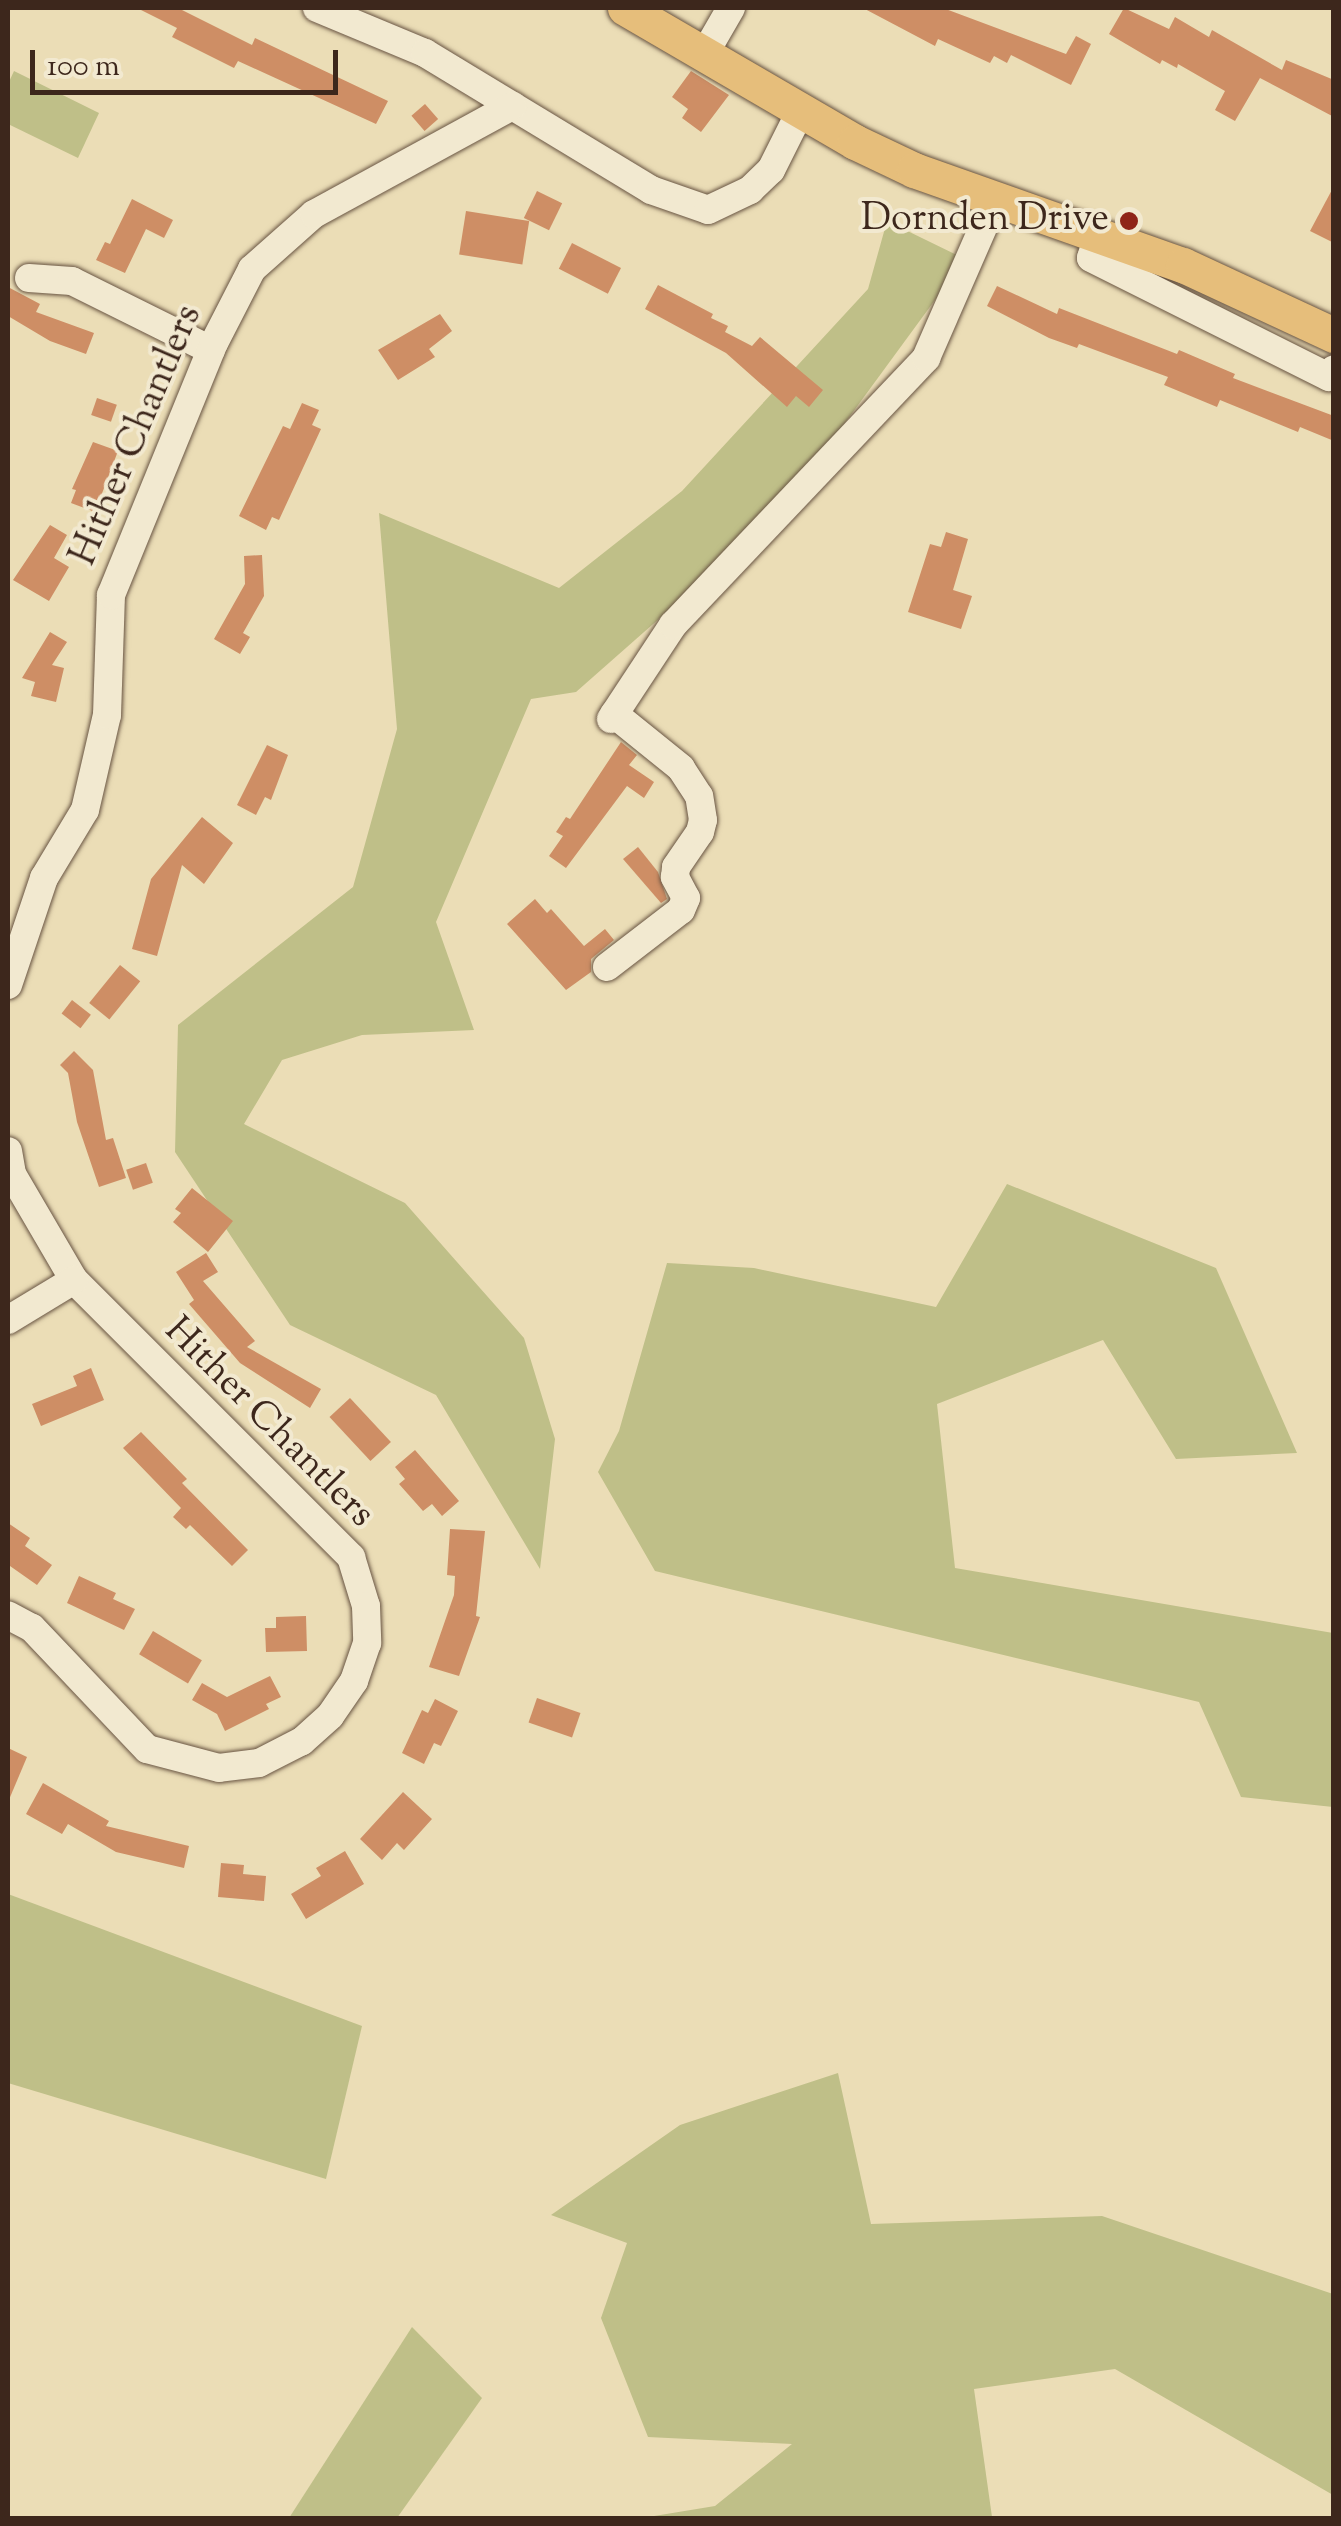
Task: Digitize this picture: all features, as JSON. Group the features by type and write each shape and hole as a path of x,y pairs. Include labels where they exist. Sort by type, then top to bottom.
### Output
{"main road":[{"path":"625,8 914,170 1183,265 1334,335"}],"street":[{"path":"317,8 425,54 651,190 708,210 750,190 771,170 801,110"},
{"path":"705,53 731,8"},
{"name":"Hither Chantlers","path":"8,985 44,878 85,810 107,715 112,595 211,350 252,269 314,214 512,106"},
{"path":"607,967 681,910 686,898 675,877 676,867 700,832 702,820 699,796 681,768 613,716 673,625 926,358 995,200"},
{"path":"1099,233 1090,258 1329,377 1334,368"},
{"path":"29,278 72,281 211,350"},
{"name":"Hither Chantlers","path":"8,1151 12,1174 74,1280 351,1557 366,1606 367,1643 354,1681 330,1716 302,1742 259,1763 219,1768 146,1749 32,1628 8,1615"},
{"path":"8,1320 74,1280"}],"green space":[{"path":"14,71 99,113 78,158 8,124 8,84"},
{"path":"887,221 965,259 779,513 576,692 531,699 436,922 474,1030 362,1035 282,1060 244,1124 405,1203 524,1338 555,1439 540,1569 436,1395 290,1325 175,1152 178,1025 353,887 397,729 379,513 559,588 682,491 868,289"},
{"path":"1007,1184 1216,1268 1297,1453 1176,1459 1103,1340 937,1404 955,1568 1333,1633 1333,1807 1241,1797 1199,1702 655,1571 598,1472 619,1431 667,1263 754,1268 936,1307"},
{"path":"8,1894 362,2026 326,2179 8,2083"},
{"path":"838,2073 871,2224 1102,2216 1333,2294 1333,2495 1115,2369 974,2389 992,2517 1023,2518 642,2518 715,2506 792,2444 648,2437 601,2318 627,2243 551,2215 680,2125"},
{"path":"412,2327 482,2398 397,2518 289,2518"}],"building":[{"path":"137,8 178,8 252,45 255,38 388,101 376,124 238,61 234,68 172,37 177,28"},
{"path":"863,8 943,8 1066,54 1076,36 1091,44 1071,85 1011,55 1007,63 994,56 990,63 938,39 935,46"},
{"path":"1124,8 1169,29 1175,17 1209,37 1212,30 1282,70 1286,60 1334,80 1334,117 1260,78 1235,121 1215,110 1225,91 1178,64 1177,68 1162,60 1160,64 1109,34"},
{"path":"691,71 729,95 701,132 682,118 688,109 672,97"},
{"path":"425,104 438,119 425,131 411,116"},
{"path":"1334,186 1334,243 1310,231"},
{"path":"537,191 562,203 549,230 524,218"},
{"path":"132,199 173,220 164,238 146,229 125,273 96,260 105,242 110,244"},
{"path":"466,211 529,221 522,264 459,254"},
{"path":"572,243 621,268 608,294 559,269"},
{"path":"658,285 713,314 711,318 728,326 725,332 752,346 760,337 823,390 809,407 796,396 787,407 726,353 645,309"},
{"path":"997,286 1057,314 1059,308 1177,354 1179,350 1235,374 1233,378 1334,416 1334,441 1300,427 1298,432 1220,400 1217,407 1164,385 1168,377 1079,344 1077,348 1049,338 987,306"},
{"path":"8,287 40,304 36,312 94,333 86,354 50,341 8,316"},
{"path":"440,314 452,331 429,349 435,357 398,380 378,350"},
{"path":"97,398 117,405 111,422 91,415"},
{"path":"302,403 319,410 312,425 321,429 279,520 272,517 266,530 239,516 283,426 290,429"},
{"path":"93,442 118,451 95,512 71,503 76,490 72,489"},
{"path":"50,525 67,535 54,558 69,567 49,601 13,580"},
{"path":"946,532 968,539 953,590 972,596 961,629 908,612 930,544 941,547"},
{"path":"262,555 264,596 243,633 250,637 240,654 214,639 245,584 244,556"},
{"path":"50,632 67,642 52,665 64,668 56,702 31,696 35,682 22,678"},
{"path":"621,742 637,755 629,765 654,782 644,798 627,786 566,868 549,856 563,836 556,832 566,817 570,819"},
{"path":"267,745 288,755 271,800 265,797 256,815 237,805"},
{"path":"202,817 233,843 204,884 182,865 157,956 132,949 151,879"},
{"path":"638,847 658,872 667,899 661,903 623,859"},
{"path":"535,899 547,913 551,909 584,946 605,929 614,940 591,959 591,972 566,990 507,924"},
{"path":"120,965 140,981 109,1019 89,1003"},
{"path":"72,1000 91,1015 80,1028 62,1013"},
{"path":"74,1051 93,1070 106,1140 113,1138 126,1178 99,1187 77,1122 68,1073 60,1065"},
{"path":"146,1163 153,1183 133,1190 126,1170"},
{"path":"192,1188 233,1221 208,1252 173,1222 181,1213 175,1209"},
{"path":"206,1253 218,1272 203,1281 255,1341 247,1347 321,1389 310,1408 240,1363 189,1304 194,1300 176,1272"},
{"path":"91,1368 104,1400 41,1426 32,1404 77,1386 73,1376"},
{"path":"350,1398 391,1442 370,1461 330,1417"},
{"path":"141,1432 187,1479 182,1483 248,1550 232,1566 190,1525 186,1529 173,1517 181,1508 123,1448"},
{"path":"415,1450 459,1501 442,1516 432,1504 423,1511 399,1484 405,1479 395,1467"},
{"path":"8,1523 30,1538 25,1546 52,1565 37,1585 10,1566 8,1570"},
{"path":"450,1529 485,1531 476,1616 480,1617 459,1676 429,1667 454,1595 455,1576 447,1575"},
{"path":"79,1576 116,1593 113,1599 135,1609 124,1630 67,1603"},
{"path":"306,1616 307,1651 266,1652 265,1628 276,1628 276,1617"},
{"path":"153,1631 202,1660 188,1684 139,1654"},
{"path":"270,1676 281,1697 266,1704 269,1709 225,1731 217,1714 192,1700 202,1683 227,1697"},
{"path":"537,1698 580,1713 572,1738 529,1723"},
{"path":"435,1699 458,1711 441,1746 434,1743 424,1764 402,1753 422,1710 428,1713"},
{"path":"8,1748 27,1757 8,1802"},
{"path":"43,1783 109,1821 106,1826 189,1846 184,1868 116,1852 68,1824 62,1834 26,1814"},
{"path":"403,1792 432,1819 404,1850 397,1843 382,1860 360,1839"},
{"path":"345,1851 364,1884 306,1919 291,1894 321,1876 316,1868"},
{"path":"221,1863 244,1865 243,1874 266,1876 264,1901 218,1897"}],"place":[{"name":"Dornden Drive","path":"1129,221"}]}
